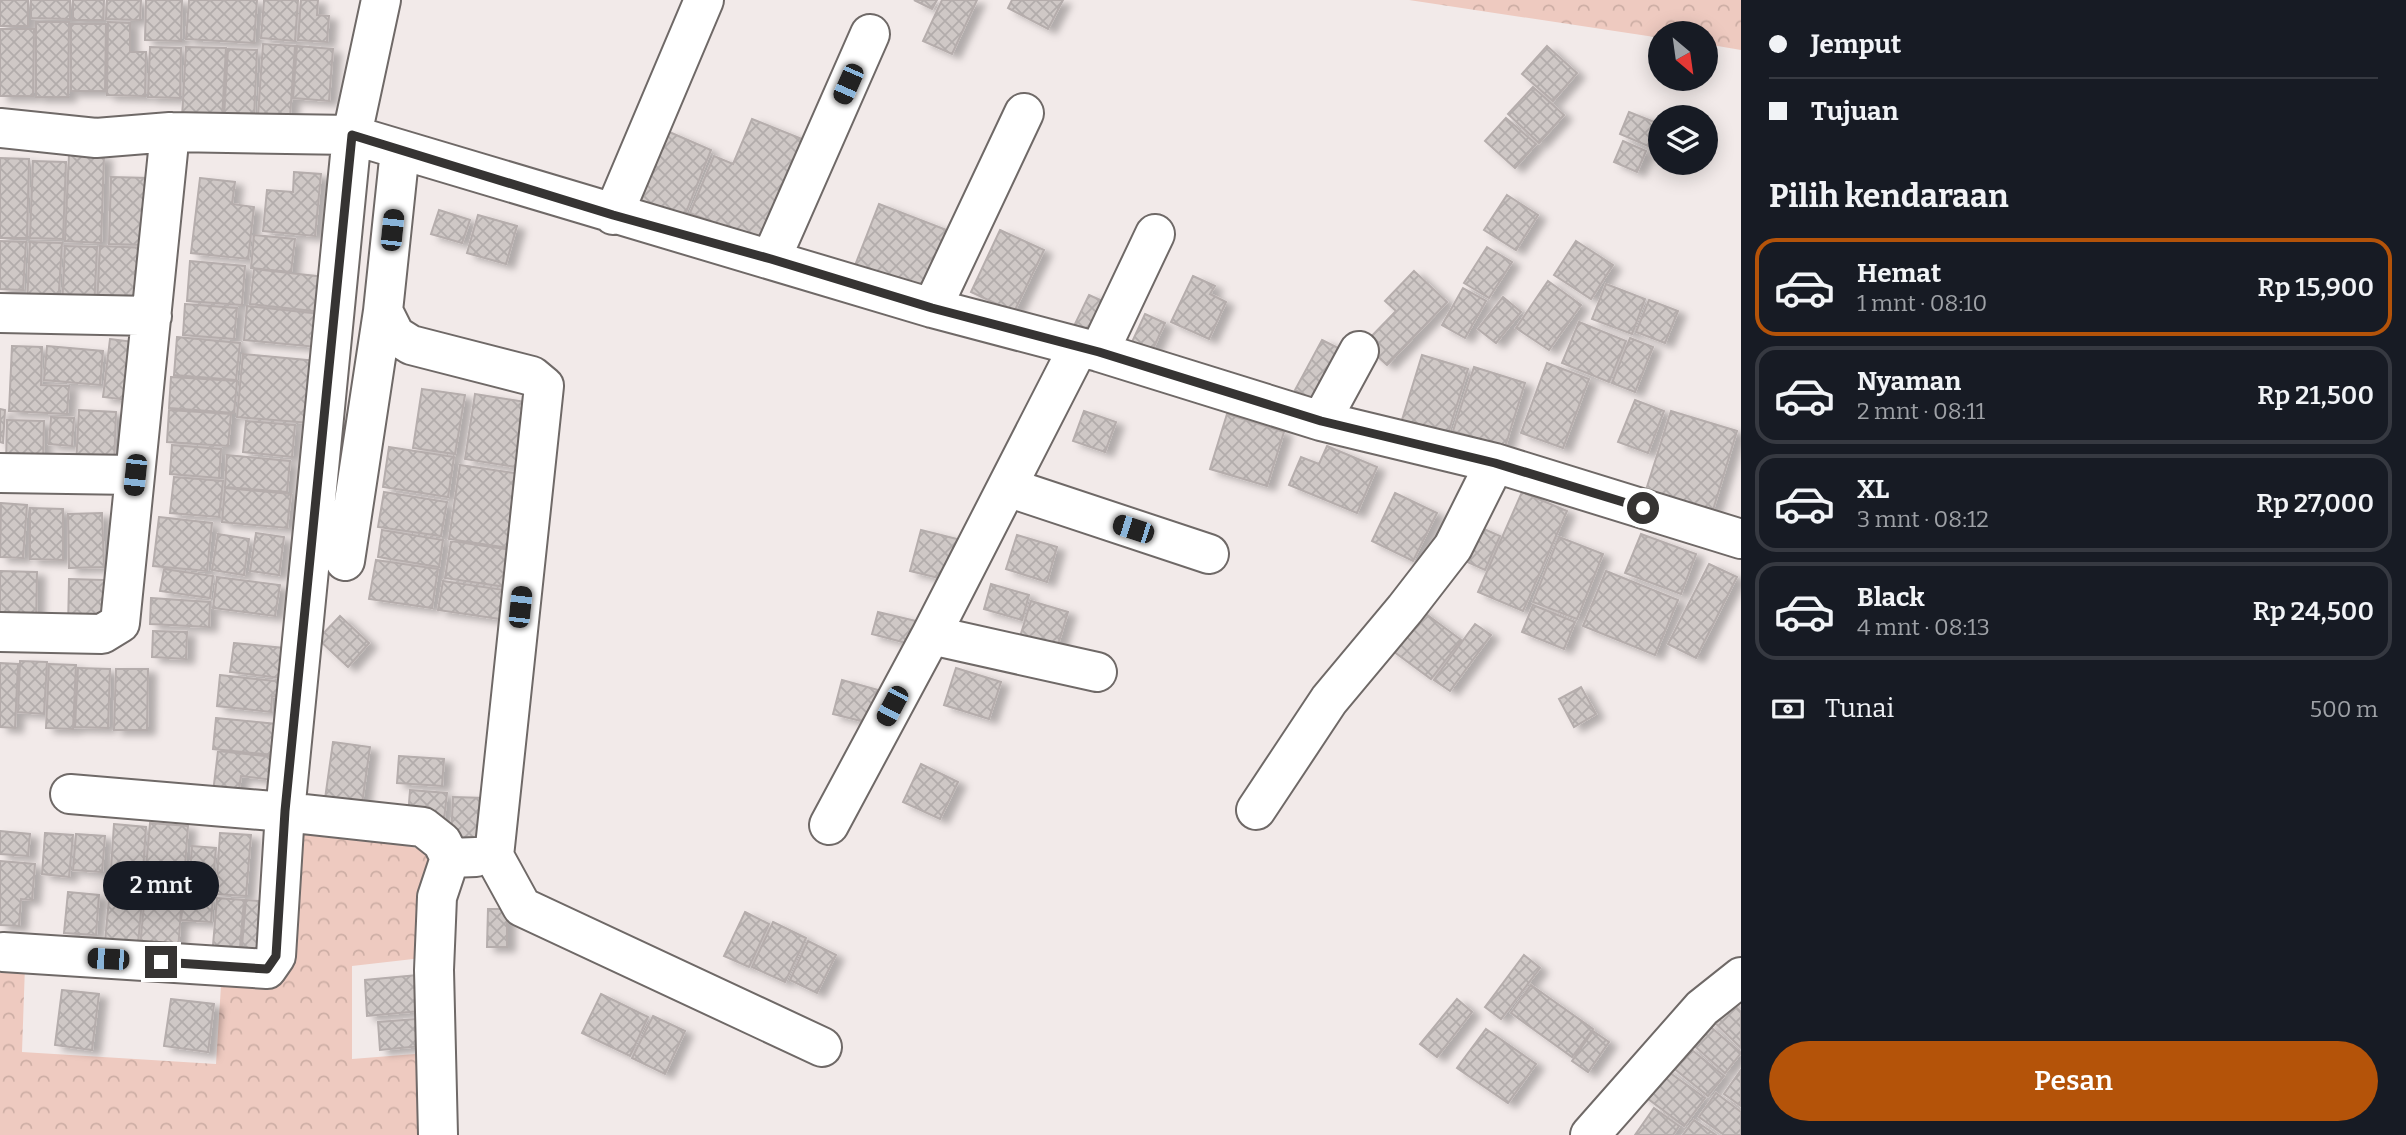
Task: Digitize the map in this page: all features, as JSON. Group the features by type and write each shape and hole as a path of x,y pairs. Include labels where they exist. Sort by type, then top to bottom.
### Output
{"street":[{"path":"3,952 267,969 276,956 285,811 352,135 381,0"},
{"path":"613,215 704,0"},
{"path":"771,259 870,34"},
{"path":"932,308 1024,113"},
{"path":"0,128 96,138 170,132 352,135 613,215 932,308 1089,350 1321,421 1495,463 1741,539"},
{"path":"0,632 102,634 120,623 170,132"},
{"path":"345,561 383,311 400,150"},
{"path":"829,825 1007,487 1155,234"},
{"path":"383,311 395,335 411,345 531,376 544,386 494,856 522,907 822,1047"},
{"path":"0,313 152,316"},
{"path":"1321,421 1359,351"},
{"path":"1256,810 1329,700 1453,547 1495,463"},
{"path":"0,473 135,475"},
{"path":"1007,487 1209,554"},
{"path":"931,635 1097,672"},
{"path":"70,794 285,811 423,827 442,842 450,858 437,897 436,909 434,970 438,1135"},
{"path":"450,858 494,856"},
{"path":"1590,1135 1702,1008 1741,977"}],"green space":[{"path":"1409,0 1741,0 1741,50 1718,46 1718,21 1648,21 1648,36"},
{"path":"301,825 432,851 422,958 352,966 352,1059 428,1053 432,1135 0,1135 0,962 25,966 22,1052 216,1064 222,970 283,975"}],"building":[{"path":"0,0 28,0 28,26 0,26"},
{"path":"31,0 70,0 70,19 31,18"},
{"path":"73,0 104,0 103,20 73,20"},
{"path":"107,0 141,0 140,20 106,19"},
{"path":"146,0 182,0 181,41 145,40"},
{"path":"189,0 257,0 254,43 186,39"},
{"path":"264,0 298,0 295,41 261,38"},
{"path":"301,0 318,0 317,15 329,16 327,42 298,40"},
{"path":"914,0 937,0 932,9"},
{"path":"942,0 977,0 952,54 923,41"},
{"path":"1012,0 1063,0 1048,29 1008,8"},
{"path":"36,22 69,22 68,97 36,97"},
{"path":"108,22 130,23 130,52 146,52 145,96 107,95"},
{"path":"71,24 106,24 105,91 71,91"},
{"path":"0,29 34,29 33,96 0,96"},
{"path":"263,44 295,46 290,117 258,115"},
{"path":"297,46 333,49 329,101 293,98"},
{"path":"1547,46 1577,73 1553,101 1522,74"},
{"path":"150,47 181,48 180,98 148,97"},
{"path":"186,47 226,48 222,119 182,118"},
{"path":"228,49 257,50 254,119 224,118"},
{"path":"1533,87 1564,115 1539,143 1508,114"},
{"path":"1629,112 1648,119 1648,146 1620,134"},
{"path":"1506,118 1536,144 1515,168 1485,141"},
{"path":"752,119 817,145 775,247 690,213 714,156 733,164"},
{"path":"667,131 711,150 682,222 637,204"},
{"path":"1623,141 1646,151 1637,172 1614,162"},
{"path":"69,154 104,156 101,243 65,241"},
{"path":"0,158 29,159 27,238 0,238"},
{"path":"33,161 66,162 63,239 30,238"},
{"path":"294,172 321,174 315,236 263,231 267,190 293,192"},
{"path":"111,177 150,178 148,245 109,244"},
{"path":"200,178 235,182 232,204 254,207 248,259 191,253"},
{"path":"1507,195 1538,215 1516,250 1484,230"},
{"path":"879,204 962,236 920,294 854,268"},
{"path":"439,210 470,220 462,243 431,234"},
{"path":"478,215 517,226 506,264 467,253"},
{"path":"1000,230 1044,250 1014,312 971,292"},
{"path":"254,235 295,239 291,272 251,268"},
{"path":"0,241 26,242 23,290 0,289"},
{"path":"1576,241 1613,265 1591,299 1554,275"},
{"path":"30,242 62,243 58,306 27,304"},
{"path":"65,246 97,247 94,309 62,308"},
{"path":"100,246 146,248 143,307 97,305"},
{"path":"1487,247 1512,262 1489,298 1464,283"},
{"path":"190,261 245,266 242,305 187,301"},
{"path":"254,269 325,277 322,312 250,304"},
{"path":"1414,271 1447,302 1387,365 1364,344 1396,311 1385,301"},
{"path":"1193,276 1215,286 1210,294 1226,302 1209,339 1171,322"},
{"path":"1548,281 1581,305 1549,350 1516,328"},
{"path":"1606,284 1645,299 1632,334 1592,319"},
{"path":"1463,288 1486,301 1465,338 1442,325"},
{"path":"1089,295 1116,307 1101,339 1074,326"},
{"path":"1503,297 1521,312 1496,343 1478,329"},
{"path":"1649,300 1678,311 1665,343 1636,332"},
{"path":"185,304 237,308 234,339 183,335"},
{"path":"247,306 321,314 317,347 244,340"},
{"path":"1145,314 1165,323 1152,351 1132,342"},
{"path":"1579,322 1626,341 1609,382 1562,363"},
{"path":"177,337 240,343 236,380 174,375"},
{"path":"1630,338 1653,347 1635,392 1612,383"},
{"path":"110,339 142,343 136,401 103,397"},
{"path":"1322,340 1342,350 1315,401 1295,390"},
{"path":"12,346 42,347 41,385 69,386 67,414 9,411"},
{"path":"47,346 103,351 100,385 44,380"},
{"path":"243,354 317,361 310,423 237,417"},
{"path":"1422,355 1468,369 1447,437 1401,423"},
{"path":"1547,363 1589,379 1563,448 1521,433"},
{"path":"1474,367 1525,383 1505,447 1453,431"},
{"path":"171,377 237,381 234,413 169,408"},
{"path":"422,389 465,395 455,454 413,448"},
{"path":"475,394 532,403 522,468 465,459"},
{"path":"1635,400 1664,411 1648,453 1618,442"},
{"path":"0,409 5,410 3,443 0,442"},
{"path":"79,410 116,412 114,466 76,464"},
{"path":"169,410 231,414 228,446 167,442"},
{"path":"1084,411 1116,422 1105,452 1073,441"},
{"path":"1671,411 1737,431 1713,510 1646,490"},
{"path":"1227,414 1284,432 1267,486 1210,469"},
{"path":"51,417 74,418 72,446 49,444"},
{"path":"7,420 44,421 43,464 6,463"},
{"path":"246,421 295,425 292,457 243,452"},
{"path":"172,445 221,449 219,478 170,474"},
{"path":"1327,446 1377,467 1357,513 1289,485 1301,457 1319,464"},
{"path":"389,447 454,457 448,497 383,487"},
{"path":"227,455 290,461 287,492 225,487"},
{"path":"460,465 521,474 509,548 449,539"},
{"path":"174,477 223,481 219,517 170,513"},
{"path":"225,488 291,494 287,528 222,522"},
{"path":"384,492 447,502 441,536 378,527"},
{"path":"1522,492 1567,511 1523,611 1478,592"},
{"path":"1395,493 1437,513 1413,561 1372,541"},
{"path":"1,503 27,505 23,558 0,557"},
{"path":"30,508 63,509 63,560 30,559"},
{"path":"102,513 104,567 69,568 68,514"},
{"path":"159,517 212,523 207,571 153,566"},
{"path":"1477,526 1500,536 1485,570 1463,560"},
{"path":"382,530 443,540 439,567 378,557"},
{"path":"921,530 957,539 947,580 910,571"},
{"path":"256,533 284,537 279,575 250,571"},
{"path":"218,534 249,539 244,575 212,570"},
{"path":"1641,534 1696,554 1681,594 1625,573"},
{"path":"1017,535 1057,547 1047,582 1006,569"},
{"path":"1559,537 1603,554 1577,619 1533,602"},
{"path":"451,541 512,550 506,587 445,578"},
{"path":"376,560 438,569 432,608 369,599"},
{"path":"1709,564 1737,577 1696,658 1668,644"},
{"path":"164,569 213,576 210,598 160,591"},
{"path":"0,571 37,572 36,631 0,631"},
{"path":"1606,571 1678,600 1655,655 1583,626"},
{"path":"217,577 280,585 275,616 213,608"},
{"path":"69,579 104,580 103,628 68,628"},
{"path":"443,581 504,590 500,619 438,610"},
{"path":"991,584 1029,595 1022,620 984,609"},
{"path":"151,598 210,602 209,627 150,624"},
{"path":"1031,601 1068,612 1056,651 1019,640"},
{"path":"1533,605 1575,622 1564,649 1522,632"},
{"path":"1418,608 1461,640 1431,679 1389,648"},
{"path":"878,612 916,621 910,644 872,634"},
{"path":"340,616 369,643 348,667 318,639"},
{"path":"1475,624 1491,635 1450,691 1434,680"},
{"path":"153,631 187,632 186,659 152,657"},
{"path":"234,643 284,648 281,678 230,672"},
{"path":"20,661 47,662 44,714 18,712"},
{"path":"0,663 18,664 15,728 0,727"},
{"path":"49,664 76,665 73,729 46,728"},
{"path":"78,668 110,669 108,728 75,727"},
{"path":"956,668 1001,682 989,719 944,705"},
{"path":"116,669 148,669 147,730 114,730"},
{"path":"220,675 292,683 291,698 272,696 271,712 217,706"},
{"path":"842,680 878,690 869,723 833,714"},
{"path":"1581,687 1596,714 1574,727 1559,699"},
{"path":"216,718 287,725 284,756 213,749"},
{"path":"333,742 370,747 361,811 324,806"},
{"path":"218,751 284,758 282,781 241,776 237,804 212,801"},
{"path":"399,756 444,759 442,786 397,783"},
{"path":"921,764 958,782 940,819 903,802"},
{"path":"410,790 447,793 444,820 408,817"},
{"path":"453,797 486,798 484,839 451,838"},
{"path":"150,823 188,826 183,893 144,890"},
{"path":"114,824 146,827 142,886 110,883"},
{"path":"0,831 30,834 28,856 0,854"},
{"path":"45,833 73,835 69,877 42,874"},
{"path":"220,833 251,835 246,896 216,894"},
{"path":"76,834 105,836 102,872 73,870"},
{"path":"192,846 216,848 212,889 189,887"},
{"path":"0,861 35,864 32,900 21,899 19,926 0,925"},
{"path":"110,887 143,889 138,944 105,942"},
{"path":"68,892 99,895 96,935 64,933"},
{"path":"145,893 182,896 178,951 140,948"},
{"path":"184,895 213,897 211,922 181,920"},
{"path":"217,898 244,900 239,959 212,957"},
{"path":"246,900 273,902 269,959 241,957"},
{"path":"488,909 507,909 507,947 487,947"},
{"path":"745,912 769,924 749,967 724,956"},
{"path":"773,922 806,938 785,982 752,967"},
{"path":"808,941 836,955 817,993 790,980"},
{"path":"1524,955 1540,968 1501,1019 1485,1007"},
{"path":"428,974 431,1010 367,1016 365,980"},
{"path":"1531,985 1593,1029 1572,1057 1511,1013"},
{"path":"62,990 99,994 92,1050 55,1045"},
{"path":"601,994 648,1017 630,1056 582,1033"},
{"path":"1726,998 1741,1012 1741,1048 1708,1016"},
{"path":"171,999 214,1004 208,1052 164,1046"},
{"path":"1457,999 1472,1012 1437,1057 1420,1044"},
{"path":"653,1016 685,1031 665,1074 632,1058"},
{"path":"429,1018 431,1045 380,1050 378,1022"},
{"path":"1706,1023 1741,1053 1725,1073 1690,1042"},
{"path":"1486,1029 1536,1064 1508,1103 1457,1068"},
{"path":"1593,1031 1609,1042 1588,1072 1572,1061"},
{"path":"1687,1046 1724,1076 1708,1096 1671,1066"},
{"path":"1659,1065 1705,1098 1684,1126 1639,1092"},
{"path":"1741,1070 1741,1106 1724,1094"},
{"path":"1716,1093 1741,1112 1741,1135 1724,1135 1699,1117"},
{"path":"1654,1108 1679,1126 1673,1135 1635,1135"},
{"path":"1694,1120 1716,1135 1683,1135"}],"route":[{"path":"161,962 267,969 276,956 285,811 352,135 932,308 1099,352 1321,421 1495,463 1643,508"}]}
